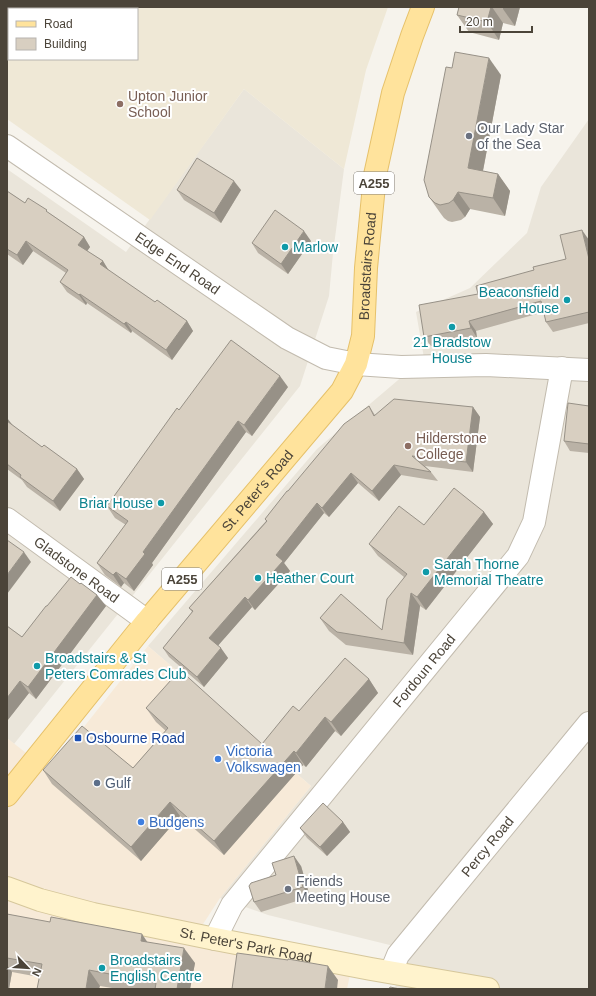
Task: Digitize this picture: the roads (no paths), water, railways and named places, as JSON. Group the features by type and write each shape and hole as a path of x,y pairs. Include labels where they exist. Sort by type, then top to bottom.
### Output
{"main road":[{"name":"Broadstairs Road","path":"356,364 363,336 366,268 375,176 393,93 423,7"},
{"name":"St. Peter's Road","path":"7,795 147,621 342,391 356,364"},
{"name":"St. Peter's Park Road","path":"7,888 40,900 93,914 215,939 488,989"}],"street":[{"name":"Edge End Road","path":"7,146 287,338 326,358 356,364"},
{"path":"356,364 401,367 486,365 589,370"},
{"name":"Fordoun Road","path":"215,939 232,905 518,556 534,522 562,368"},
{"name":"Gladstone Road","path":"7,519 147,621"},
{"name":"Percy Road","path":"391,972 398,955 589,723"}],"place":[{"name":"Upton Junior School","path":"120,104"},
{"name":"Our Lady Star of the Sea","path":"469,136"},
{"name":"Marlow","path":"285,247"},
{"name":"Beaconsfield House","path":"567,300"},
{"name":"21 Bradstow House","path":"452,327"},
{"name":"Hilderstone College","path":"408,446"},
{"name":"Briar House","path":"161,503"},
{"name":"Sarah Thorne Memorial Theatre","path":"426,572"},
{"name":"Heather Court","path":"258,578"},
{"name":"Broadstairs & St Peters Comrades Club","path":"37,666"},
{"name":"Osbourne Road","path":"78,738"},
{"name":"Victoria Volkswagen","path":"218,759"},
{"name":"Gulf","path":"97,783"},
{"name":"Budgens","path":"141,822"},
{"name":"Friends Meeting House","path":"288,889"},
{"name":"Broadstairs English Centre","path":"102,968"}]}
